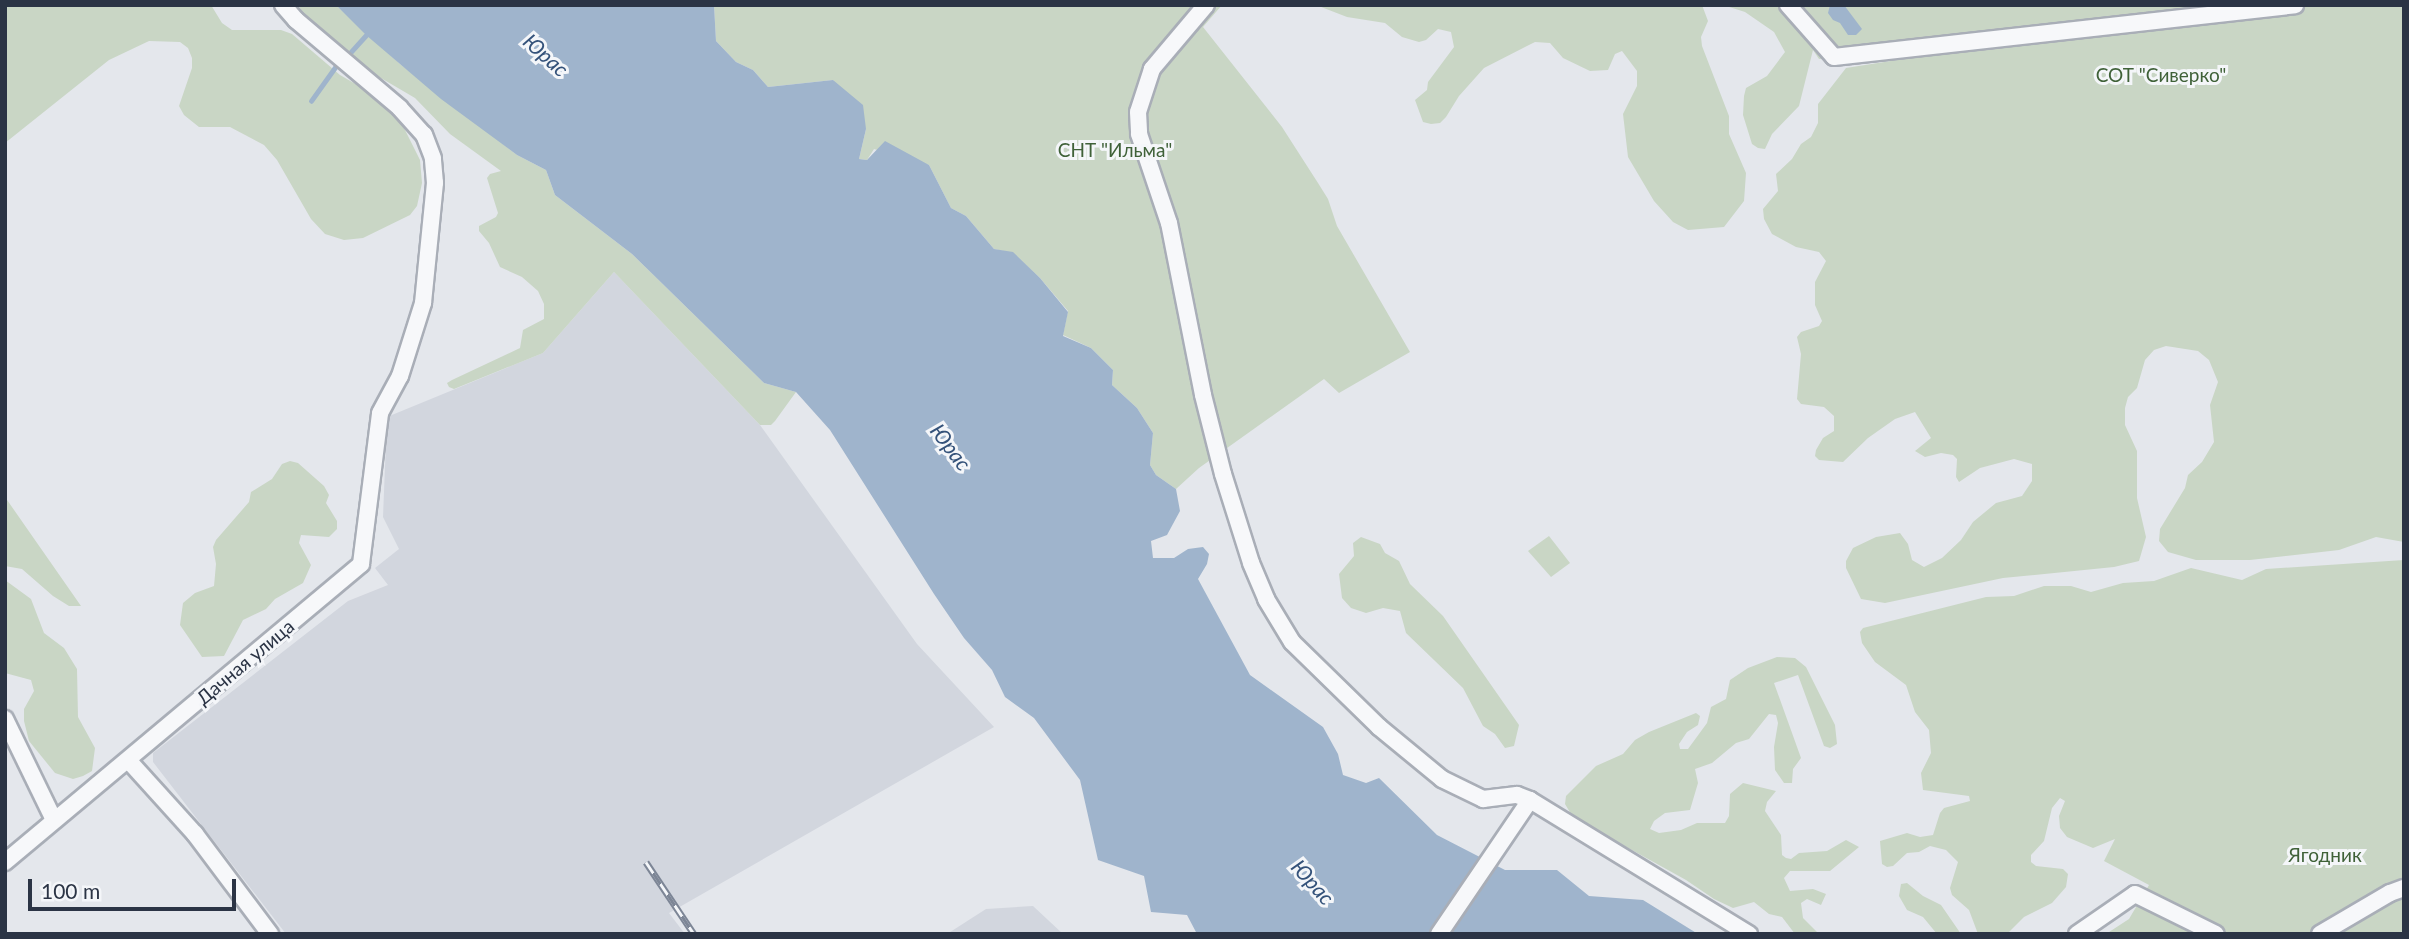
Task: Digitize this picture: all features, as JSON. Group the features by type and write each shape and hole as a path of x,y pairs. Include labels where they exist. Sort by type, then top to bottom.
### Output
{"street":[{"name":"Дачная улица","path":"5,862 129,761 361,564 380,413 400,376 422,303 435,183 433,158 424,135 400,108 296,20 284,5"},
{"path":"1206,5 1152,69 1138,112 1139,134 1170,223 1203,396 1251,563 1266,599 1292,642 1380,727 1441,779 1483,799 1517,795 1530,800 1749,934"},
{"path":"1788,5 1834,57 2295,5"},
{"path":"5,719 54,820"},
{"path":"129,761 195,834 270,934"},
{"path":"1439,934 1530,800"},
{"path":"2320,934 2390,893 2404,888"},
{"path":"2077,934 2135,894 2216,934"}],"shaded area":[{"path":"614,272 760,425 917,644 994,727 669,913 685,934 286,934 153,762 153,753 348,601 388,585 375,568 399,549 383,517 387,417 543,353"},
{"path":"1033,906 1063,934 947,934 986,909"}],"green space":[{"path":"5,5 211,5 222,23 232,30 281,30 292,34 340,75 371,93 398,116 420,160 422,183 417,206 410,215 363,238 344,240 325,234 311,219 277,160 264,145 230,127 199,127 184,115 179,106 192,68 192,58 188,48 180,42 149,41 109,60 5,143"},
{"path":"298,5 336,5 400,64 517,155 546,170 555,195 632,254 764,383 796,392 775,421 771,425 760,425 614,272 543,353 454,389 449,387 447,383 452,380 520,348 523,330 544,319 544,304 538,291 522,277 500,267 489,243 479,231 479,226 496,217 498,213 487,178 490,174 501,171 450,134 415,98 357,64 309,22"},
{"name":"СНТ \"Ильма\"","path":"714,5 1222,5 1203,27 1282,127 1318,183 1328,199 1337,226 1410,352 1339,393 1324,379 1199,468 1176,489 1156,475 1150,465 1153,433 1137,408 1112,385 1113,370 1091,348 1063,335 1068,311 1040,278 1013,253 994,249 966,216 951,208 929,165 874,149 867,160 859,159 866,129 833,80 768,87 753,70 736,62 716,41"},
{"path":"1316,5 1702,5 1708,21 1701,37 1702,46 1729,116 1729,134 1746,173 1744,201 1724,227 1688,230 1673,222 1654,201 1628,157 1623,114 1637,86 1637,71 1622,51 1615,54 1608,70 1590,71 1563,58 1550,43 1535,42 1484,68 1459,96 1446,117 1440,123 1431,124 1423,122 1415,100 1427,90 1428,82 1454,47 1451,32 1438,29 1426,40 1419,42 1402,37 1385,23 1347,17"},
{"name":"СОТ \"Сиверко\"","path":"1723,5 2404,5 2404,542 2376,537 2339,550 2250,560 2196,560 2168,552 2159,541 2160,529 2185,488 2188,475 2202,462 2214,442 2210,405 2218,382 2209,360 2198,351 2166,346 2154,350 2145,360 2137,388 2128,397 2125,408 2125,425 2137,451 2137,498 2146,537 2139,561 2114,567 2003,578 1885,603 1861,599 1846,568 1846,561 1853,548 1876,537 1900,533 1908,544 1912,560 1924,567 1942,558 1961,540 1973,522 1996,503 2022,496 2032,481 2032,464 2014,459 1980,468 1959,482 1956,477 1957,459 1953,455 1941,453 1925,457 1915,451 1931,438 1915,412 1895,419 1868,438 1843,462 1819,460 1815,456 1816,450 1823,438 1834,431 1834,416 1824,407 1801,404 1797,399 1801,354 1797,337 1801,332 1819,326 1822,321 1815,305 1815,282 1826,261 1819,252 1796,247 1772,234 1764,219 1763,209 1778,191 1776,174 1792,159 1801,144 1811,137 1818,123 1818,104 1846,68 1961,50 1819,59 1813,50 1799,106 1772,134 1765,149 1758,148 1752,144 1743,115 1746,88 1767,76 1785,52 1774,32 1745,12"},
{"path":"290,461 298,463 324,486 329,495 326,503 337,521 337,529 329,537 301,535 299,543 311,565 303,583 275,599 266,609 243,620 224,656 202,657 180,625 183,603 195,593 214,586 216,564 213,547 216,540 249,502 251,492 272,479 282,464"},
{"path":"5,497 81,606 69,606 22,569 5,566"},
{"path":"1549,536 1570,563 1551,577 1528,551"},
{"path":"1361,537 1380,544 1385,553 1399,561 1410,584 1443,616 1519,725 1514,746 1505,748 1495,734 1483,726 1463,688 1406,633 1400,611 1383,608 1366,613 1351,608 1342,598 1339,574 1354,556 1353,543"},
{"name":"Ягодник","path":"2404,560 2404,934 2106,934 2129,919 2149,885 2104,861 2115,839 2093,848 2067,837 2060,828 2059,816 2065,801 2060,798 2052,808 2044,841 2031,855 2031,862 2036,866 2063,869 2068,874 2066,887 2052,903 2024,917 2007,934 1978,934 1969,910 1952,895 1950,888 1958,862 1946,850 1930,846 1919,852 1907,853 1893,866 1882,864 1880,841 1907,833 1920,837 1933,835 1944,808 1970,801 1969,796 1923,790 1921,773 1931,753 1929,730 1915,712 1906,685 1875,662 1862,643 1860,632 1863,628 1986,597 2014,596 2044,586 2071,586 2091,592 2123,583 2154,581 2191,568 2242,580 2266,569"},
{"path":"5,580 31,599 44,633 64,648 77,669 78,717 95,748 92,771 83,776 73,779 55,773 29,741 24,709 34,691 31,680 5,673"},
{"path":"1777,657 1795,658 1806,667 1835,725 1837,744 1830,748 1824,746 1798,675 1774,683 1801,758 1793,769 1792,783 1784,783 1775,770 1774,747 1778,723 1776,715 1769,714 1749,739 1736,743 1712,763 1695,769 1698,783 1690,810 1665,813 1654,821 1650,829 1659,833 1681,830 1697,823 1725,823 1729,816 1730,794 1743,783 1776,791 1767,802 1765,811 1781,835 1782,855 1786,858 1791,859 1799,853 1827,851 1846,840 1859,847 1830,871 1790,871 1784,878 1790,891 1813,889 1826,894 1821,905 1807,899 1801,903 1803,918 1819,934 1795,934 1782,917 1769,914 1754,902 1733,908 1714,899 1686,880 1585,824 1571,814 1565,804 1566,796 1596,766 1623,754 1635,740 1649,732 1696,713 1700,716 1698,725 1687,732 1679,744 1680,749 1688,749 1707,723 1711,707 1726,699 1730,680 1748,668"},
{"path":"1907,883 1923,896 1941,905 1961,934 1937,934 1923,917 1907,910 1899,896 1901,884"}],"water":[{"name":"Юрас","path":"336,5 714,5 716,41 736,62 753,70 768,87 833,80 863,105 866,129 859,159 867,160 885,141 929,165 951,208 966,216 994,249 1013,252 1040,278 1068,312 1063,336 1091,348 1113,370 1112,385 1137,408 1153,433 1150,465 1156,475 1176,489 1180,511 1167,535 1151,541 1153,558 1174,558 1188,549 1203,547 1209,554 1207,564 1198,579 1250,675 1323,727 1338,754 1343,775 1366,783 1379,778 1437,835 1505,870 1557,870 1589,896 1643,900 1698,934 1197,934 1187,915 1151,912 1144,876 1098,860 1080,780 1034,718 1005,697 992,670 964,638 934,594 830,430 796,392 764,383 632,254 555,195 546,170 517,155 441,99 366,35"},
{"path":"1830,5 1844,5 1862,29 1856,35 1848,35 1840,23 1833,20 1828,13"}],"waterway":[{"path":"349,54 366,35"},
{"path":"311,101 336,66"}],"railway":[{"path":"646,862 694,934"}]}
